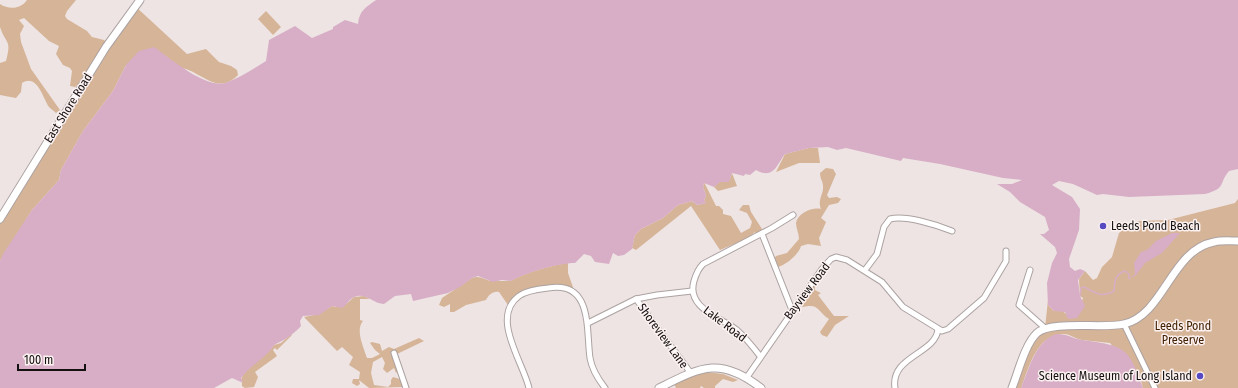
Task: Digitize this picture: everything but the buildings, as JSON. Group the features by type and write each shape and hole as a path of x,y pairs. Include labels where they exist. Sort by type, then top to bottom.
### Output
{"main road":[{"name":"East Shore Road","path":"0,219 102,53 140,0"},
{"path":"1012,388 1032,339 1037,332 1044,328 1124,324 1146,311 1175,271 1193,252 1204,245 1213,242 1238,241"},
{"path":"659,388 690,372 706,368 720,368 747,377 761,388"}],"street":[{"path":"588,323 636,299 692,291 696,274 703,264 762,234 793,216"},
{"path":"865,270 877,254 884,227 890,219 902,218 936,225 952,231"},
{"path":"762,234 792,310"},
{"path":"895,388 895,376 899,368 935,339 938,329 942,331 948,329 982,300 1006,261 1006,251"},
{"name":"Bayview Road","path":"747,377 792,310 831,259 842,258 865,270 882,282 903,307 938,329"},
{"path":"1030,270 1019,305 1044,328"},
{"path":"529,388 522,364 509,336 507,322 509,310 515,299 522,294 557,286 569,288 579,298 588,323 590,359 595,374 605,388"},
{"name":"Lake Road","path":"692,291 696,301 705,311 737,331 760,356"},
{"name":"Shoreview Lane","path":"636,299 690,372"},
{"path":"1124,324 1155,388"},
{"path":"394,353 406,388"}],"green space":[{"path":"27,0 76,0 67,11 65,16 67,19 87,31 92,37 104,40 106,42 81,82 75,87 70,86 72,71 70,68 63,65 56,54 59,46 49,41 24,18 19,20 24,26 20,34 21,42 31,69 60,110 56,113 49,107 39,88 32,81 22,83 21,92 16,98 0,95 0,63 6,61 8,42 0,27 0,4 15,8 22,5"},
{"path":"135,6 187,54 206,49 219,62 231,66 237,70 238,75 230,81 216,83 182,68 126,65 113,91 83,131 61,170 59,180 32,210 0,261 0,219"},
{"path":"266,11 281,27 273,35 258,19"},
{"path":"809,148 818,148 820,163 799,163 776,172 785,154"},
{"path":"826,168 833,169 836,174 827,195 829,198 837,197 841,199 838,203 829,205 821,218 826,222 819,238 821,246 808,244 801,246 792,259 778,267 774,259 776,256 787,253 799,239 796,223 799,216 810,210 821,209 820,200 823,192 823,183 820,173"},
{"path":"732,173 737,186 718,191 714,187 719,182 730,179"},
{"path":"704,182 716,206 719,206 723,210 723,214 731,216 741,233 750,228 752,222 747,213 739,210 743,205 749,205 751,212 764,230 756,234 755,232 748,238 720,250 691,206 636,250 632,248 635,235 641,229 663,218 678,205 692,201 697,205 706,203 704,201 706,195 703,187"},
{"name":"Leeds Pond Preserve","path":"1238,199 1238,388 1143,388 1141,381 1110,343 1082,340 1064,334 1055,335 1047,339 1035,353 1021,388 1012,388 1027,350 1045,328 1048,300 1048,305 1054,311 1063,311 1068,316 1077,316 1083,298 1080,296 1079,279 1085,271 1093,280 1097,278 1102,267 1112,257 1119,233 1131,224 1139,221 1168,220 1235,203"},
{"path":"568,263 568,273 575,293 569,288 535,290 508,305 499,292 494,292 486,300 466,305 454,312 450,312 450,304 444,307 439,305 442,298 475,277 480,277 491,281 511,281 523,275"},
{"path":"815,284 815,290 821,293 818,295 834,316 849,316 835,325 827,337 822,335 820,332 829,319 818,308 812,306 803,307 800,305"},
{"path":"364,296 370,299 360,299 360,320 363,321 360,334 367,358 372,358 380,354 370,343 372,342 380,344 382,351 389,347 394,349 419,338 424,341 397,354 398,371 396,373 394,368 387,373 383,369 385,363 382,357 373,362 371,373 374,385 388,387 391,384 393,377 403,380 405,386 402,387 369,388 359,380 360,384 357,386 352,383 353,379 359,379 360,372 349,365 353,357 342,347 337,351 304,317 319,314 332,306 342,306 354,297"},
{"path":"292,335 277,350 275,348 273,350 277,356 255,372 258,377 254,387 245,388 242,386 242,377 244,373 274,345 281,343"},
{"path":"706,372 723,374 738,380 733,382 723,379 715,386 715,388 704,388 701,386 700,388 676,388 674,384 691,375"}],"shaded area":[{"path":"376,0 1238,0 1238,169 1229,171 1219,188 1205,194 1129,197 1103,194 1097,195 1073,184 1059,181 1052,185 1072,197 1080,209 1079,230 1069,259 1070,267 1075,271 1080,269 1085,271 1078,280 1080,296 1085,306 1077,318 1068,319 1065,312 1054,311 1048,305 1047,283 1052,263 1057,253 1055,247 1040,234 1044,234 1049,230 1045,217 1020,202 1010,192 997,184 1012,184 1022,180 1003,178 940,164 903,158 901,161 846,148 837,150 828,147 809,148 785,154 771,172 762,173 756,170 750,175 745,174 744,176 732,173 729,182 720,182 714,187 704,183 703,187 706,195 704,201 707,203 697,205 692,201 678,205 663,218 641,229 635,235 632,249 624,255 618,256 613,253 609,264 595,262 591,256 584,254 575,263 568,263 542,269 511,281 502,280 493,282 478,276 472,278 460,287 448,293 413,301 411,294 395,296 384,304 366,297 358,296 352,298 342,308 332,306 319,315 303,316 300,321 301,326 288,337 274,345 267,354 245,373 241,378 243,381 241,382 232,378 214,388 0,388 0,261 32,210 59,180 61,170 83,131 113,91 126,65 139,51 154,47 178,65 198,77 207,81 225,83 241,76 266,61 269,40 295,26 312,38 333,29 333,27 345,20 358,24 361,13 366,7"},
{"path":"1172,233 1180,233 1162,253 1145,263 1136,275 1129,279 1135,274 1134,263 1141,252 1147,250 1156,241"},
{"path":"1056,334 1107,344 1123,350 1129,356 1143,388 1021,388 1038,350 1043,343"}],"waterway":[{"path":"1080,296 1081,288 1084,287 1099,294 1106,294 1114,291 1117,276 1125,271 1129,274 1129,279"}],"place":[{"name":"Leeds Pond Beach","path":"1103,226"},
{"name":"Science Museum of Long Island","path":"1200,376"}]}
